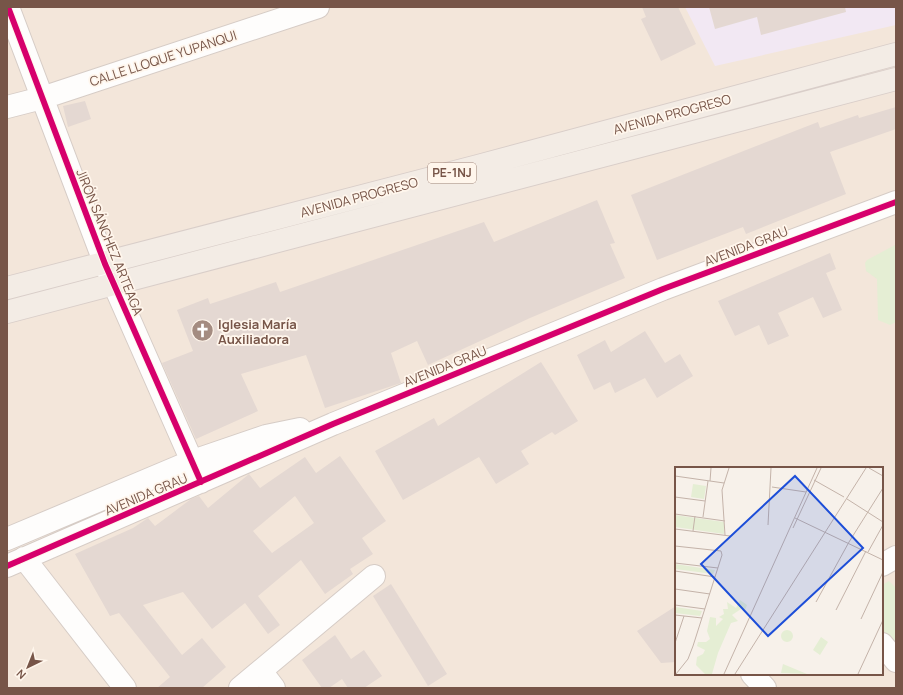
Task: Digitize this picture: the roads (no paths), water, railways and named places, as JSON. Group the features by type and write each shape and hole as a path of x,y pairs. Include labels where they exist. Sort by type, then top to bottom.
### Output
{"main road":[{"name":"AVENIDA PROGRESO","path":"7,312 109,274 896,54"},
{"name":"AVENIDA PROGRESO","path":"7,288 109,274 896,79"}],"street":[{"name":"JIRÓN SÁNCHEZ ARTEAGA","path":"8,7 109,274 200,482"},
{"name":"CALLE LLOQUE YUPANQUI","path":"7,107 42,98 318,7"},
{"name":"AVENIDA GRAU","path":"15,562 333,424 663,289 896,202"},
{"name":"AVENIDA GRAU","path":"7,539 190,462 266,436 333,424"},
{"path":"15,562 125,688"},
{"path":"240,688 374,576"},
{"path":"883,645 896,661"},
{"path":"261,671 274,688"},
{"path":"753,675 765,688"}],"place":[{"name":"Iglesia María Auxiliadora","path":"203,331"}]}
